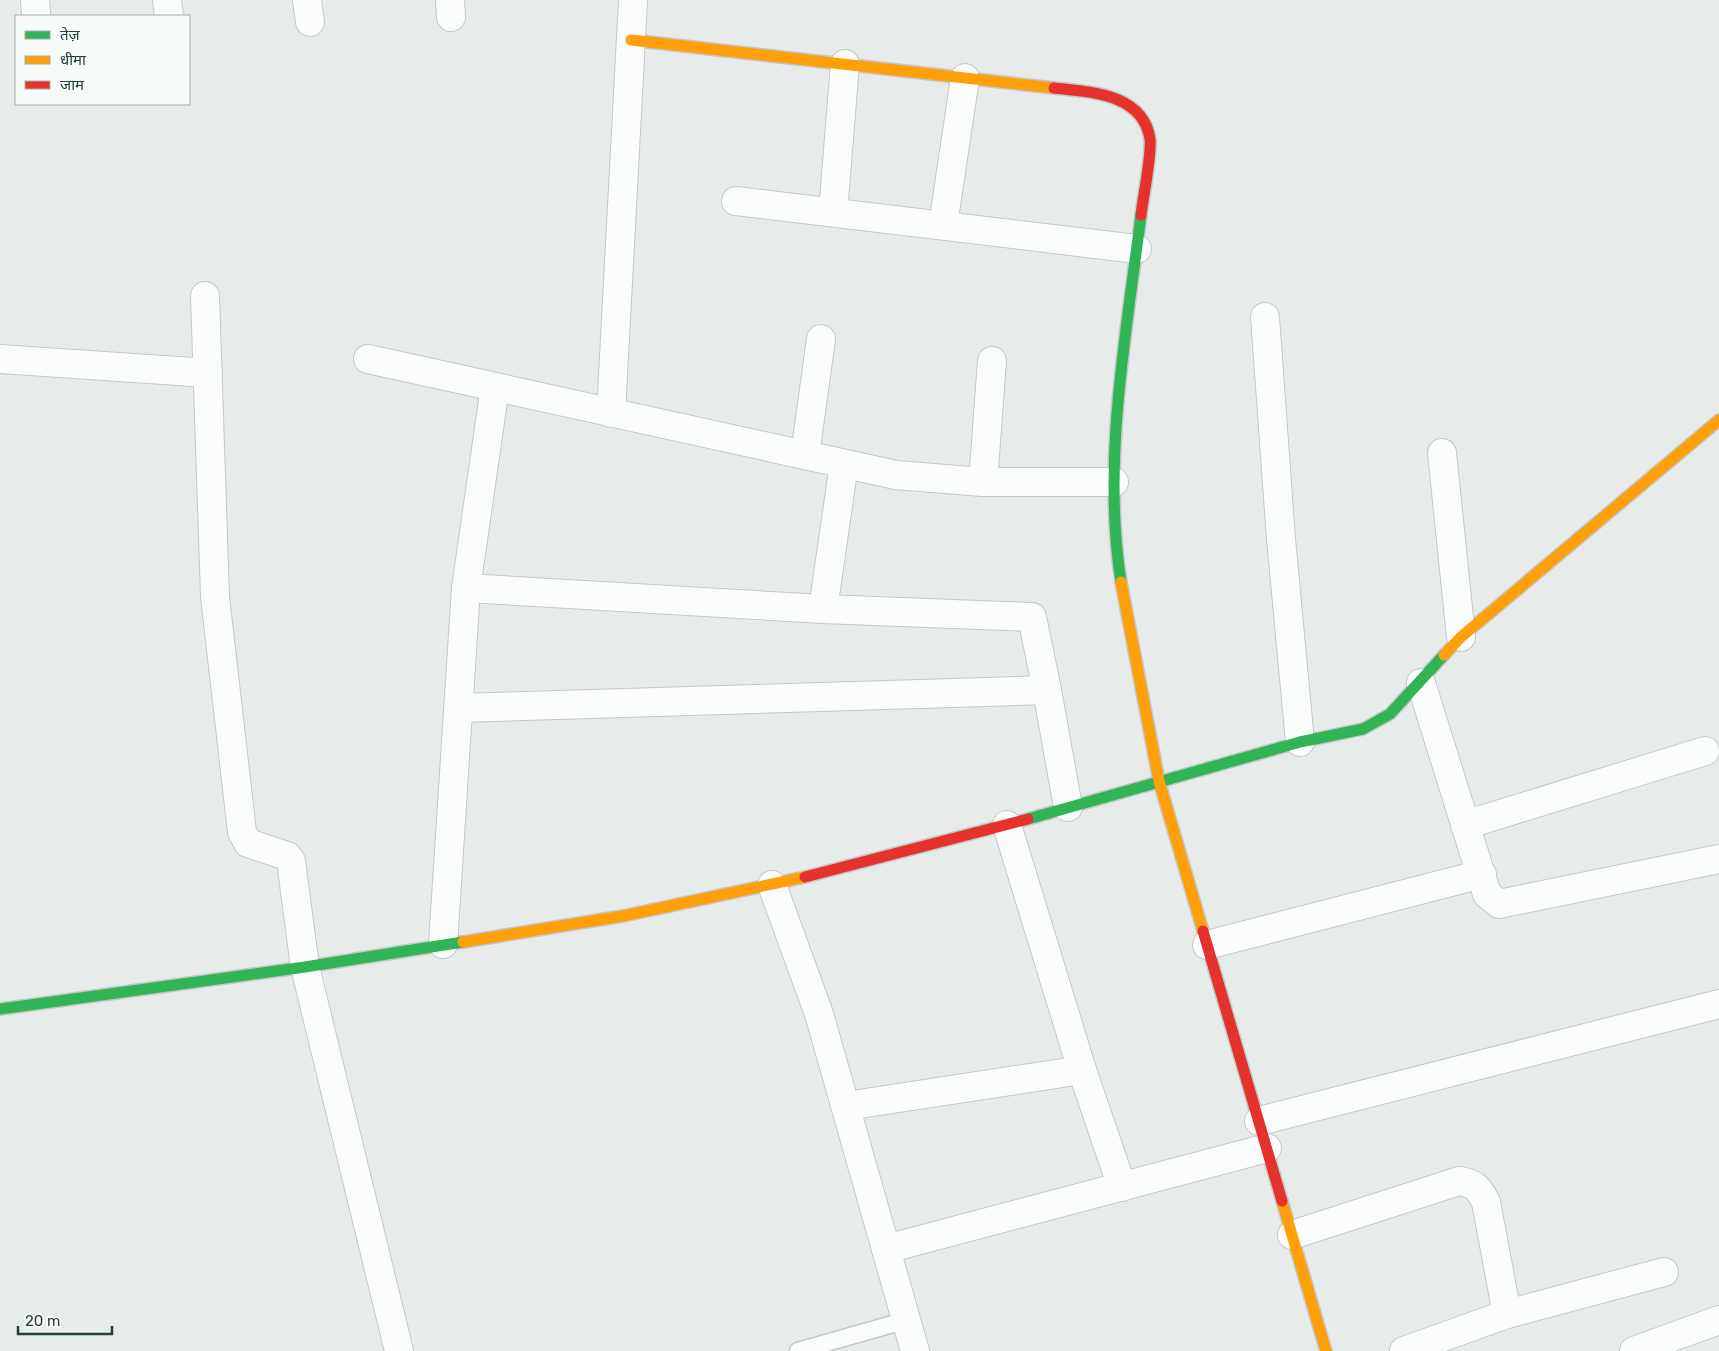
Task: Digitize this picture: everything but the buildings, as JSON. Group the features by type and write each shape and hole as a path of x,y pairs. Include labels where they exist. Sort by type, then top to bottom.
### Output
{"street":[{"path":"167,0 169,15"},
{"path":"611,413 633,0"},
{"path":"631,40 1100,94 1128,103 1145,120 1150,140 1117,414 1114,482 1116,553 1124,606 1160,781 1326,1351"},
{"path":"833,212 846,64"},
{"path":"943,225 965,78"},
{"path":"736,201 1136,249"},
{"path":"205,296 215,597 242,832 248,843 287,856 291,861 305,967 399,1351"},
{"path":"1266,317 1280,539 1300,742"},
{"path":"805,455 821,339"},
{"path":"0,359 208,373"},
{"path":"368,359 896,475 983,482 1114,482"},
{"path":"983,482 992,361"},
{"path":"443,944 466,588 495,388"},
{"path":"0,1009 305,967 623,916 772,885 1008,825 1300,742 1363,729 1390,714 1461,637 1719,420"},
{"path":"1442,453 1461,637"},
{"path":"823,609 844,464"},
{"path":"466,588 823,609 1032,618 1048,690 1068,807"},
{"path":"1421,682 1487,894 1498,904 1505,905 1719,859"},
{"path":"459,708 1048,690"},
{"path":"1465,825 1705,751"},
{"path":"1008,825 1082,1070 1122,1187"},
{"path":"1207,945 1482,874"},
{"path":"772,885 819,1014 915,1351"},
{"path":"1259,1120 1719,1004"},
{"path":"846,1106 1082,1070"},
{"path":"886,1249 1267,1148"},
{"path":"1292,1235 1459,1181 1472,1183 1480,1190 1486,1202 1507,1314"},
{"path":"1404,1351 1507,1314 1664,1272"},
{"path":"1634,1351 1719,1320"}],"lane":[{"path":"798,1351 907,1320"}],"traffic: fast":[{"path":"1121,582 1114,491 1115,445 1123,352 1141,215"},
{"path":"1028,819 1300,742 1363,729 1390,714 1444,655"},
{"path":"0,1009 305,967 463,942"}],"traffic: slow":[{"path":"631,40 1054,88"},
{"path":"1444,655 1461,637 1719,420"},
{"path":"1121,582 1159,781 1203,931"},
{"path":"463,942 623,916 805,877"},
{"path":"1282,1201 1326,1351"}],"traffic: jam":[{"path":"1054,88 1083,91 1112,98 1126,104 1137,112 1145,124 1150,139 1149,165 1141,215"},
{"path":"805,877 1028,819"},
{"path":"1203,931 1282,1201"}]}
